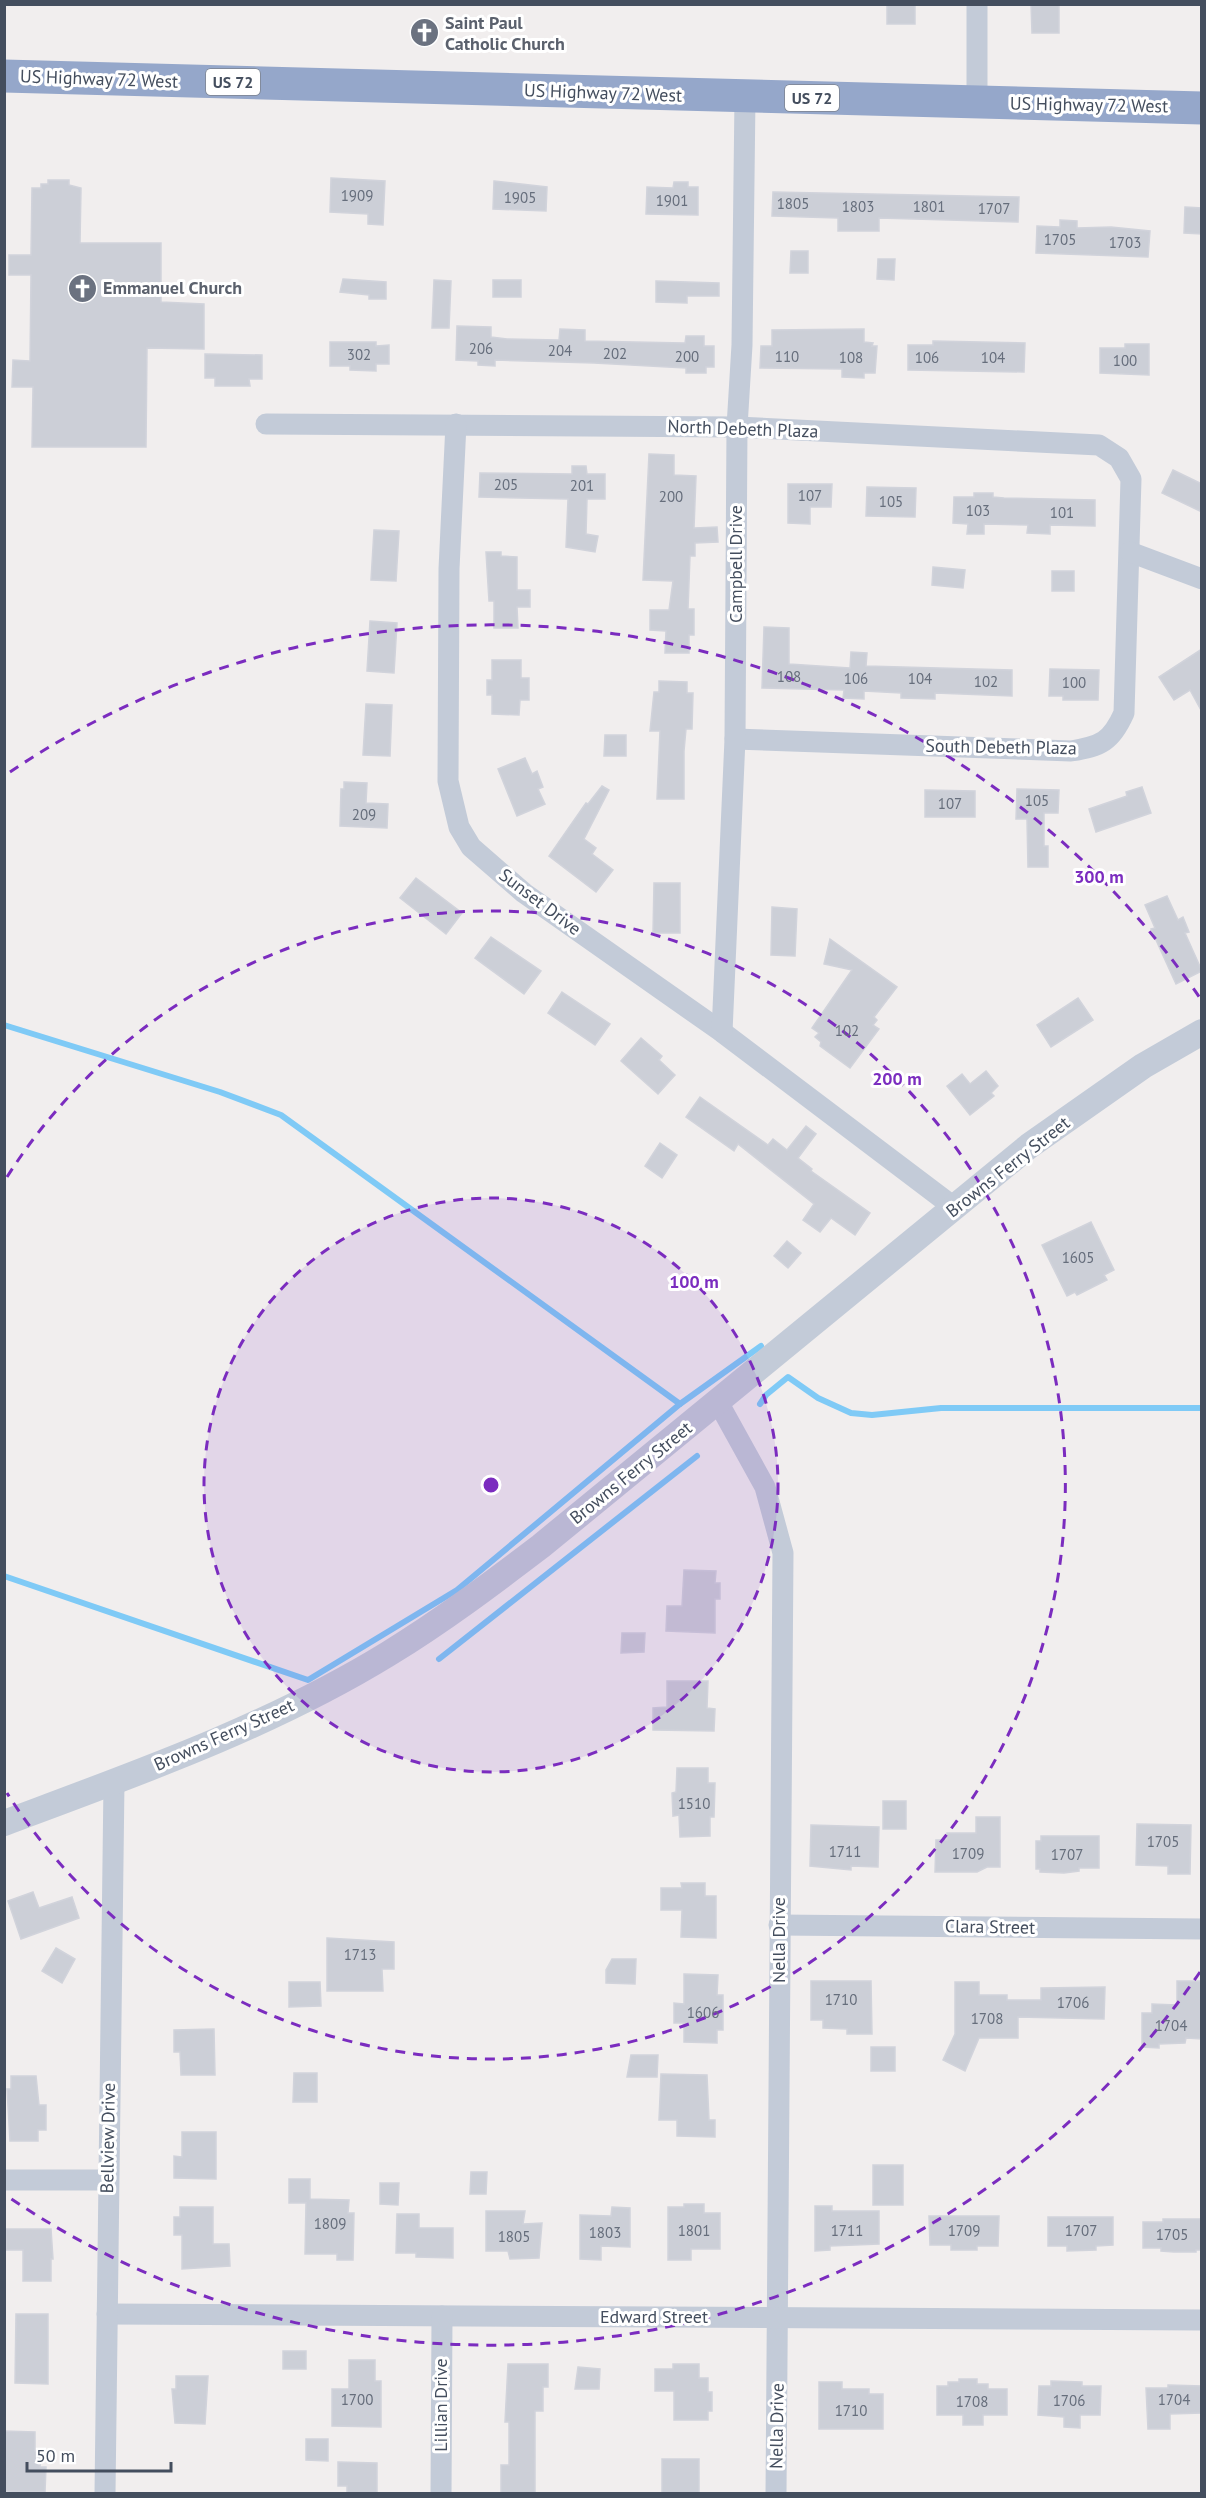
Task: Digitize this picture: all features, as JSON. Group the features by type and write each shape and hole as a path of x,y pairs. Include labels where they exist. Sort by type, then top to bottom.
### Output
{"highway":[{"name":"US Highway 72 West","path":"4,76 1202,108"}],"street":[{"path":"977,4 977,103"},
{"name":"Campbell Drive","path":"722,1032 735,739 737,427 742,345 744,97"},
{"name":"North Debeth Plaza","path":"266,424 737,427 1099,445 1119,458 1131,479 1130,552"},
{"name":"Sunset Drive","path":"456,424 449,569 448,781 459,827 471,848 524,893 722,1032 955,1208"},
{"path":"1130,552 1202,579"},
{"name":"South Debeth Plaza","path":"735,739 1071,751 1095,747 1115,734 1124,713 1130,552"},
{"name":"Browns Ferry Street","path":"4,1823 222,1740 305,1700 387,1655 466,1603 541,1546 1029,1146 1143,1066 1202,1032"},
{"name":"Nella Drive","path":"718,1402 765,1487 783,1553 776,2493"},
{"name":"Bellview Drive","path":"105,2493 114,1782"},
{"name":"Clara Street","path":"779,1925 1202,1929"},
{"path":"4,2180 108,2181"},
{"name":"Edward Street","path":"107,2314 1202,2320"},
{"name":"Lillian Drive","path":"441,2493 442,2316"}],"building":[{"path":"887,4 915,4 915,24 887,24"},
{"path":"1031,4 1059,4 1059,33 1032,33"},
{"path":"331,178 385,181 383,225 368,224 368,214 330,212"},
{"path":"48,180 69,180 69,185 81,188 80,243 161,243 161,302 204,304 204,349 147,348 146,447 32,447 33,387 12,387 13,360 30,361 31,275 9,275 9,255 31,255 32,188 41,188 41,184 48,184"},
{"path":"494,181 547,187 546,211 493,209"},
{"path":"674,182 688,182 688,187 698,187 698,215 646,214 647,187 673,188"},
{"path":"773,192 1019,197 1018,222 879,218 879,231 838,231 838,218 772,216"},
{"path":"1185,207 1202,208 1202,234 1184,233"},
{"path":"1060,220 1077,221 1077,228 1111,227 1150,231 1148,257 1036,253 1037,226 1060,227"},
{"path":"791,251 808,251 808,273 790,273"},
{"path":"878,259 895,259 894,280 877,279"},
{"path":"343,279 386,282 386,299 369,299 369,295 340,292"},
{"path":"434,280 451,281 449,328 432,328"},
{"path":"493,280 521,280 521,297 493,297"},
{"path":"656,281 719,283 719,296 687,296 687,303 656,302"},
{"path":"457,326 491,327 491,337 507,339 559,340 560,329 585,330 585,341 685,343 686,336 704,336 704,346 714,346 714,367 706,367 706,373 686,373 686,368 594,363 495,360 495,366 478,365 478,361 456,360"},
{"path":"864,329 864,342 877,346 875,373 864,373 864,378 842,377 842,369 760,368 761,346 772,346 772,330"},
{"path":"933,341 1025,343 1024,372 908,370 908,345 933,345"},
{"path":"330,342 376,342 376,346 389,345 389,364 376,364 376,371 350,370 350,366 330,366"},
{"path":"1125,344 1149,344 1149,375 1100,373 1100,348 1125,348"},
{"path":"205,354 262,355 262,379 249,379 250,386 215,386 215,378 205,378"},
{"path":"649,454 674,455 674,475 696,476 694,528 717,527 718,542 695,543 695,556 690,556 688,609 694,609 694,635 689,635 689,653 665,653 666,631 650,630 650,610 669,610 673,581 643,580"},
{"path":"572,466 586,466 587,474 605,474 605,499 587,499 586,534 598,536 595,552 566,547 568,499 479,497 480,473 572,474"},
{"path":"1173,470 1202,484 1202,512 1162,493"},
{"path":"788,484 832,484 831,507 810,507 810,524 788,523"},
{"path":"867,487 916,488 915,517 866,516"},
{"path":"974,493 993,493 993,497 1004,498 1095,500 1095,526 1050,525 1050,534 1027,533 1028,525 984,524 984,534 967,534 968,524 953,523 954,497 974,497"},
{"path":"374,530 399,531 396,581 371,580"},
{"path":"486,552 501,552 501,556 517,557 517,590 530,590 530,607 517,607 518,628 494,628 494,601 489,601"},
{"path":"933,567 965,570 963,588 932,585"},
{"path":"1052,571 1074,571 1074,591 1052,591"},
{"path":"370,621 397,623 394,673 367,671"},
{"path":"764,627 789,628 789,664 850,668 851,652 867,653 866,666 1012,670 1012,696 935,693 935,699 901,698 901,693 864,691 864,699 843,698 844,690 762,688"},
{"path":"1202,649 1202,712 1190,690 1174,700 1159,677"},
{"path":"492,660 521,660 521,678 529,678 529,700 520,700 519,715 492,714 492,695 487,695 487,680 492,680"},
{"path":"1050,669 1099,670 1098,700 1063,700 1063,696 1049,696"},
{"path":"659,681 687,682 687,693 693,693 692,729 686,729 684,751 684,799 657,799 660,731 650,731 654,692 659,692"},
{"path":"366,704 392,705 390,756 363,755"},
{"path":"605,735 626,735 626,756 604,756"},
{"path":"525,758 532,774 537,771 543,787 538,789 545,804 517,816 498,769"},
{"path":"344,782 367,783 366,803 388,804 387,828 340,826 341,789 344,789"},
{"path":"602,786 609,790 584,839 596,848 592,854 613,870 596,892 549,856 586,803 588,804"},
{"path":"1142,787 1151,813 1096,832 1089,809 1127,796 1126,792"},
{"path":"1017,789 1059,790 1058,813 1044,813 1044,846 1048,846 1048,867 1028,867 1027,819 1016,819"},
{"path":"925,790 975,791 975,817 925,817"},
{"path":"416,878 462,913 446,934 400,898"},
{"path":"654,883 680,883 680,933 653,933"},
{"path":"1167,896 1178,920 1183,917 1189,932 1185,933 1202,971 1176,984 1151,929 1155,928 1145,905"},
{"path":"772,907 797,909 795,956 771,955"},
{"path":"491,937 541,971 524,994 475,958"},
{"path":"830,939 897,987 874,1017 877,1020 873,1025 879,1029 850,1068 820,1046 821,1042 815,1037 819,1033 812,1028 852,970 824,964"},
{"path":"562,992 610,1024 595,1045 548,1013"},
{"path":"1078,998 1093,1020 1051,1047 1037,1025"},
{"path":"641,1038 662,1056 659,1060 675,1075 658,1094 621,1061"},
{"path":"986,1071 998,1086 991,1093 994,1096 970,1115 947,1086 962,1074 970,1084"},
{"path":"700,1097 768,1145 773,1139 787,1150 806,1126 816,1134 798,1158 812,1169 811,1171 870,1213 855,1235 831,1218 820,1232 803,1220 814,1204 738,1144 734,1151 686,1117"},
{"path":"660,1143 677,1155 662,1178 645,1166"},
{"path":"1091,1222 1114,1270 1104,1275 1107,1280 1077,1295 1075,1292 1067,1296 1042,1245"},
{"path":"787,1241 801,1253 788,1268 774,1256"},
{"path":"684,1570 716,1571 715,1583 720,1583 720,1599 715,1599 715,1633 666,1631 667,1606 682,1606"},
{"path":"622,1633 645,1633 644,1652 621,1653"},
{"path":"667,1681 708,1681 707,1708 715,1709 714,1731 653,1730 653,1708 667,1707"},
{"path":"677,1768 708,1768 708,1783 715,1783 714,1817 710,1817 710,1836 680,1837 679,1815 673,1816 672,1793 676,1792"},
{"path":"883,1801 906,1801 906,1829 883,1829"},
{"path":"976,1817 1000,1817 1000,1867 987,1867 977,1872 935,1872 936,1840 947,1840 947,1833 976,1833"},
{"path":"1137,1824 1191,1825 1190,1874 1168,1874 1168,1866 1136,1865"},
{"path":"811,1825 879,1827 878,1867 851,1866 851,1870 810,1866"},
{"path":"1041,1836 1099,1836 1099,1868 1079,1868 1079,1871 1064,1873 1040,1872 1040,1869 1036,1869 1036,1841 1041,1841"},
{"path":"681,1883 705,1883 705,1896 716,1896 716,1938 681,1937 682,1910 661,1910 661,1888 682,1888"},
{"path":"33,1892 39,1908 72,1897 79,1918 21,1939 8,1901"},
{"path":"327,1938 394,1942 394,1969 382,1969 383,1991 327,1991"},
{"path":"56,1948 75,1959 62,1983 42,1971"},
{"path":"612,1959 636,1959 635,1984 606,1983 606,1970"},
{"path":"684,1974 718,1975 717,1995 723,1995 723,2030 717,2030 717,2043 684,2042 684,2023 674,2023 674,2003 684,2004"},
{"path":"811,1981 871,1981 872,2034 847,2034 847,2029 823,2028 823,2020 811,2020"},
{"path":"1177,1981 1201,1981 1201,2039 1186,2038 1185,2043 1159,2044 1159,2048 1142,2047 1142,2013 1152,2013 1152,2004 1177,2005"},
{"path":"289,1982 320,1982 321,2006 289,2007"},
{"path":"955,1982 979,1982 979,1995 1007,1995 1007,2000 1041,2000 1041,1988 1105,1987 1104,2019 1018,2017 1018,2038 979,2038 965,2071 943,2060 955,2034"},
{"path":"214,2029 215,2075 181,2075 180,2052 174,2052 174,2030"},
{"path":"871,2047 895,2047 895,2071 871,2071"},
{"path":"631,2055 658,2055 657,2077 627,2077"},
{"path":"294,2073 317,2073 317,2102 293,2102"},
{"path":"661,2074 707,2075 709,2120 715,2120 715,2137 677,2136 677,2120 659,2120"},
{"path":"11,2076 36,2076 39,2105 46,2105 46,2130 38,2130 38,2141 10,2141 7,2089 11,2089"},
{"path":"182,2132 216,2132 216,2179 174,2178 174,2156 182,2157"},
{"path":"873,2165 903,2165 903,2205 873,2205"},
{"path":"471,2172 487,2172 486,2194 470,2194"},
{"path":"289,2179 310,2179 310,2199 349,2200 348,2213 354,2213 353,2260 337,2260 337,2254 305,2254 306,2203 289,2203"},
{"path":"380,2183 399,2183 398,2205 380,2204"},
{"path":"684,2204 704,2204 704,2213 720,2213 720,2249 691,2249 691,2260 668,2260 668,2207 684,2207"},
{"path":"815,2206 832,2206 832,2211 879,2211 879,2244 830,2246 830,2250 815,2251"},
{"path":"180,2207 213,2207 213,2244 229,2244 230,2266 182,2269 182,2235 174,2235 174,2217 180,2217"},
{"path":"612,2207 630,2208 630,2247 601,2246 601,2260 580,2259 580,2215 611,2216"},
{"path":"486,2211 525,2211 523,2224 542,2223 539,2258 510,2259 508,2251 486,2251"},
{"path":"397,2214 419,2214 419,2228 453,2228 453,2258 416,2257 416,2253 396,2253"},
{"path":"929,2216 999,2216 998,2246 977,2246 977,2250 951,2250 951,2245 930,2245"},
{"path":"1048,2217 1113,2217 1113,2245 1096,2246 1096,2250 1067,2251 1067,2246 1048,2246"},
{"path":"1163,2219 1202,2219 1202,2250 1174,2252 1161,2251 1161,2248 1143,2248 1143,2222 1163,2222"},
{"path":"6,2229 51,2229 53,2259 51,2259 51,2281 23,2281 23,2250 6,2250"},
{"path":"16,2314 48,2314 48,2384 15,2383"},
{"path":"283,2351 306,2351 306,2369 283,2369"},
{"path":"349,2360 375,2360 375,2381 381,2381 381,2427 332,2426 332,2389 349,2389"},
{"path":"508,2364 548,2364 548,2387 543,2387 543,2411 535,2411 535,2493 501,2493 501,2465 509,2465 509,2422 505,2422"},
{"path":"673,2364 699,2364 699,2378 708,2378 708,2392 712,2392 712,2411 708,2411 708,2420 674,2420 674,2391 655,2391 655,2369 673,2369"},
{"path":"578,2367 600,2369 599,2389 575,2389"},
{"path":"176,2376 208,2376 205,2424 175,2423 172,2389 176,2389"},
{"path":"959,2379 977,2379 977,2384 988,2384 988,2389 1007,2389 1007,2415 983,2415 983,2425 963,2425 963,2415 937,2415 937,2386 948,2386 948,2382 959,2382"},
{"path":"1051,2381 1082,2382 1082,2386 1101,2386 1100,2415 1080,2415 1080,2428 1064,2427 1064,2417 1038,2415 1039,2386 1051,2386"},
{"path":"819,2382 842,2382 842,2389 869,2389 869,2394 883,2394 883,2429 819,2429"},
{"path":"1168,2385 1202,2386 1202,2413 1170,2414 1170,2429 1148,2429 1146,2388 1168,2388"},
{"path":"4,2431 35,2432 35,2451 41,2451 40,2467 46,2467 45,2492 4,2491"},
{"path":"306,2439 328,2439 328,2461 306,2460"},
{"path":"662,2459 699,2459 699,2493 662,2493"},
{"path":"338,2462 377,2463 377,2493 347,2493 347,2486 338,2486"}],"waterway":[{"path":"4,1025 220,1092 281,1115 680,1404 761,1346"},
{"path":"760,1404 766,1395 788,1377 818,1398 851,1413 872,1415 941,1408 1202,1408"},
{"path":"4,1576 308,1680 457,1590 680,1404"},
{"path":"439,1659 697,1456"}],"place":[{"name":"Saint Paul Catholic Church","path":"424,33"},
{"name":"Emmanuel Church","path":"82,288"}]}
